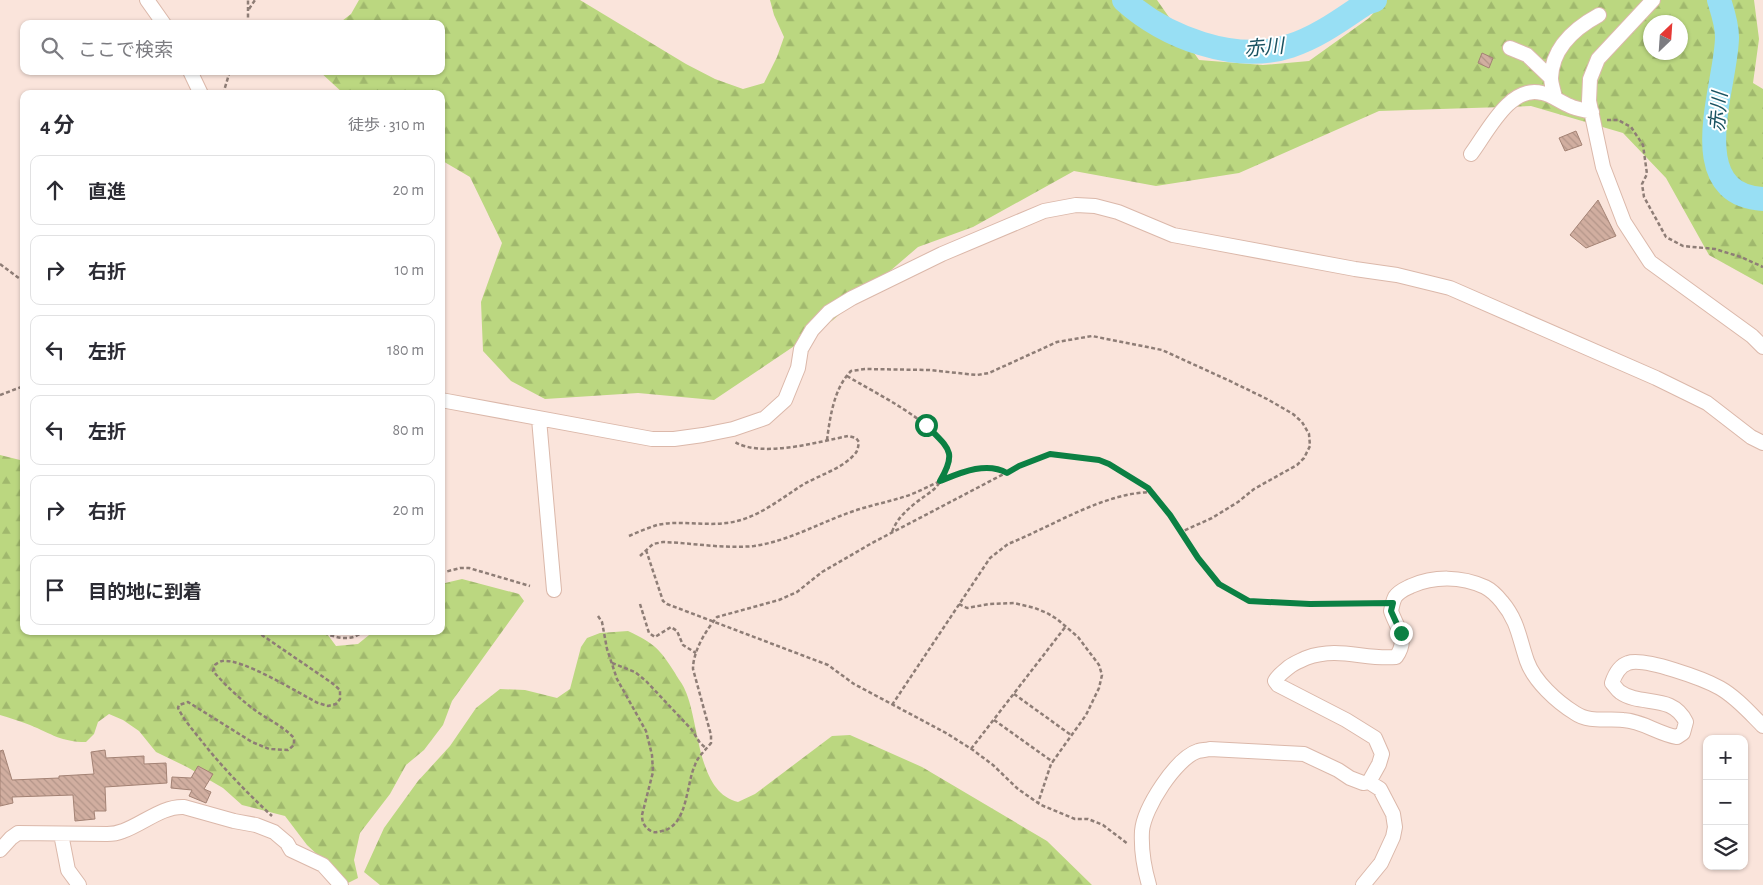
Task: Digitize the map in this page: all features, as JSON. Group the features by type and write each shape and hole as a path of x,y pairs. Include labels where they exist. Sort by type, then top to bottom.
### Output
{"street":[{"path":"146,0 161,20"},
{"path":"1652,0 1598,59 1590,79 1589,92 1592,117 1603,167 1624,222 1650,262 1763,346"},
{"path":"1555,98 1552,78 1555,60 1565,41 1574,30 1599,15"},
{"path":"1510,48 1527,55 1552,78"},
{"path":"192,75 199,90"},
{"path":"1471,154 1496,116 1514,99 1529,92 1539,92 1555,98 1592,117"},
{"path":"445,401 652,439 674,439 730,430 765,418 785,400 798,368 801,349 812,330 829,312 852,298 942,254 1044,211 1076,205 1095,206 1118,212 1173,235 1397,275 1450,288 1556,333 1707,403 1751,437 1763,443"},
{"path":"539,419 554,590"},
{"path":"1369,782 1382,754 1375,738 1346,720 1278,685 1275,681 1293,663 1322,653 1334,652 1386,658 1396,657 1403,643 1401,633 1391,611 1396,596 1402,590 1434,578 1469,582 1486,588 1500,600 1512,614 1527,662 1534,676 1550,693 1583,718 1624,720 1639,723 1677,738 1683,734 1686,722 1679,711 1668,705 1619,692 1612,683 1620,667 1629,662 1642,662 1689,675 1720,688 1742,705 1763,726"},
{"path":"1149,885 1143,856 1143,824 1158,792 1171,773 1190,755 1198,751 1210,749 1304,754 1350,778 1363,783 1369,782 1380,790 1393,814 1395,826 1393,837 1382,863 1363,885"},
{"path":"0,850 18,833 107,834 122,832 166,811 184,807 256,825 274,832 287,843 291,850 323,865 340,885"},
{"path":"60,834 68,870 79,885"}],"path":[{"path":"248,0 248,20"},
{"path":"248,10 255,0"},
{"path":"224,90 229,75"},
{"path":"1592,117 1618,120 1630,127 1643,145 1646,168 1642,184 1644,197 1666,236 1683,246 1715,249 1741,257 1763,268"},
{"path":"0,264 20,279"},
{"path":"827,440 834,404 840,387 851,371 864,369 929,370 977,375 990,373 1057,342 1092,336 1162,350 1230,381 1293,414 1302,422 1309,434 1310,446 1304,458 1297,465 1254,489 1238,502 1212,518 1181,532"},
{"path":"847,376 926,425 944,443 950,456 949,466 937,487 912,506 894,524 891,533"},
{"path":"0,395 20,388"},
{"path":"629,536 659,525 726,523 753,515 784,499 804,484 846,461 858,450 859,442 856,438 848,436 801,446 758,450 736,443 730,430"},
{"path":"598,616 602,622 607,649 617,680 646,731 652,755 653,772 642,821 646,828 655,833 669,830 677,821 684,806 694,767 702,753 711,744 711,736 693,668 693,659 712,622 717,617 771,603 797,592 822,572 891,533 1019,466 1050,454 1099,460 1148,488 1219,584 1249,601 1310,604 1393,603"},
{"path":"640,556 653,544 663,542 736,547 783,540 852,512 915,493 971,469 1000,469 1007,473"},
{"path":"892,705 990,558 1008,544 1101,502 1129,494 1151,492"},
{"path":"646,550 663,601 678,609 828,665 854,684 946,733 971,749 993,765 1018,789 1038,803 1061,814 1102,825 1143,856"},
{"path":"445,572 469,568 530,586"},
{"path":"959,604 968,608 1001,603 1025,605 1047,613 1066,626 1088,648 1099,665 1102,675 1099,688 1086,715 1053,762 1038,803"},
{"path":"640,604 650,633 655,637 671,628 677,631 683,645 696,653"},
{"path":"971,749 1066,626"},
{"path":"262,635 340,690 340,699 336,704 328,706 318,703 261,672 235,663 222,661 215,665 213,671 258,712 285,729 294,738 294,746 288,750 269,749 252,742 188,702 179,705 178,708 182,716 214,756 250,797 279,822"},
{"path":"334,635 349,639 360,635"},
{"path":"612,663 636,672 692,730 706,749"},
{"path":"1014,694 1072,736"},
{"path":"994,720 1053,762"}],"green space":[{"path":"359,0 580,0 686,64 715,79 743,89 764,83 777,57 784,37 774,15 770,0 1157,0 1199,60 1263,65 1309,61 1369,18 1385,0 1754,0 1759,39 1753,83 1763,89 1763,285 1709,255 1666,178 1623,133 1531,106 1379,111 1239,173 1156,186 1074,171 973,227 918,247 833,320 714,400 638,393 545,399 511,381 483,351 481,302 502,243 470,177 445,162 445,90 340,90 323,75 445,75 445,20 343,20 351,14"},
{"path":"0,455 20,460 20,635 328,635 336,646 358,644 369,635 445,635 445,583 462,579 519,594 524,601 452,701 443,725 424,750 406,765 390,794 360,833 354,860 358,878 348,883 307,845 285,816 242,805 223,788 156,752 139,731 123,720 109,714 98,722 94,734 86,742 77,742 63,739 0,715"},
{"path":"628,631 656,648 665,658 683,686 690,704 701,754 707,771 714,785 724,796 738,802 755,794 832,736 850,735 922,767 1047,841 1092,885 380,885 364,872 384,828 418,781 450,746 476,708 500,689 525,690 557,698 570,689 581,647 587,638 600,633"}],"building":[{"path":"1482,53 1493,58 1489,68 1478,63"},
{"path":"1576,131 1582,145 1565,151 1559,138"},
{"path":"1598,200 1616,236 1586,248 1570,235"},
{"path":"3,750 12,780 94,774 91,752 105,750 106,758 144,756 144,764 166,763 167,783 105,787 106,811 94,811 95,819 75,821 73,795 12,797 13,803 0,806 0,751"},
{"path":"198,766 213,774 204,789 211,792 206,803 189,796 192,790 171,788 172,777 191,778"}],"waterway":[{"name":"赤川","path":"1124,0 1141,13 1180,36 1202,44 1247,52 1269,51 1290,46 1310,38 1366,3 1375,0"},
{"name":"赤川","path":"1719,0 1726,23 1727,37 1714,134 1716,158 1723,178 1738,193 1763,199"}],"route":[{"path":"926,425 944,443 950,456 949,466 940,481 971,469 1000,469 1007,473 1019,466 1050,454 1099,460 1148,488 1170,515 1198,558 1219,584 1233,594 1249,601 1275,604 1393,603 1391,611 1401,633"}]}
